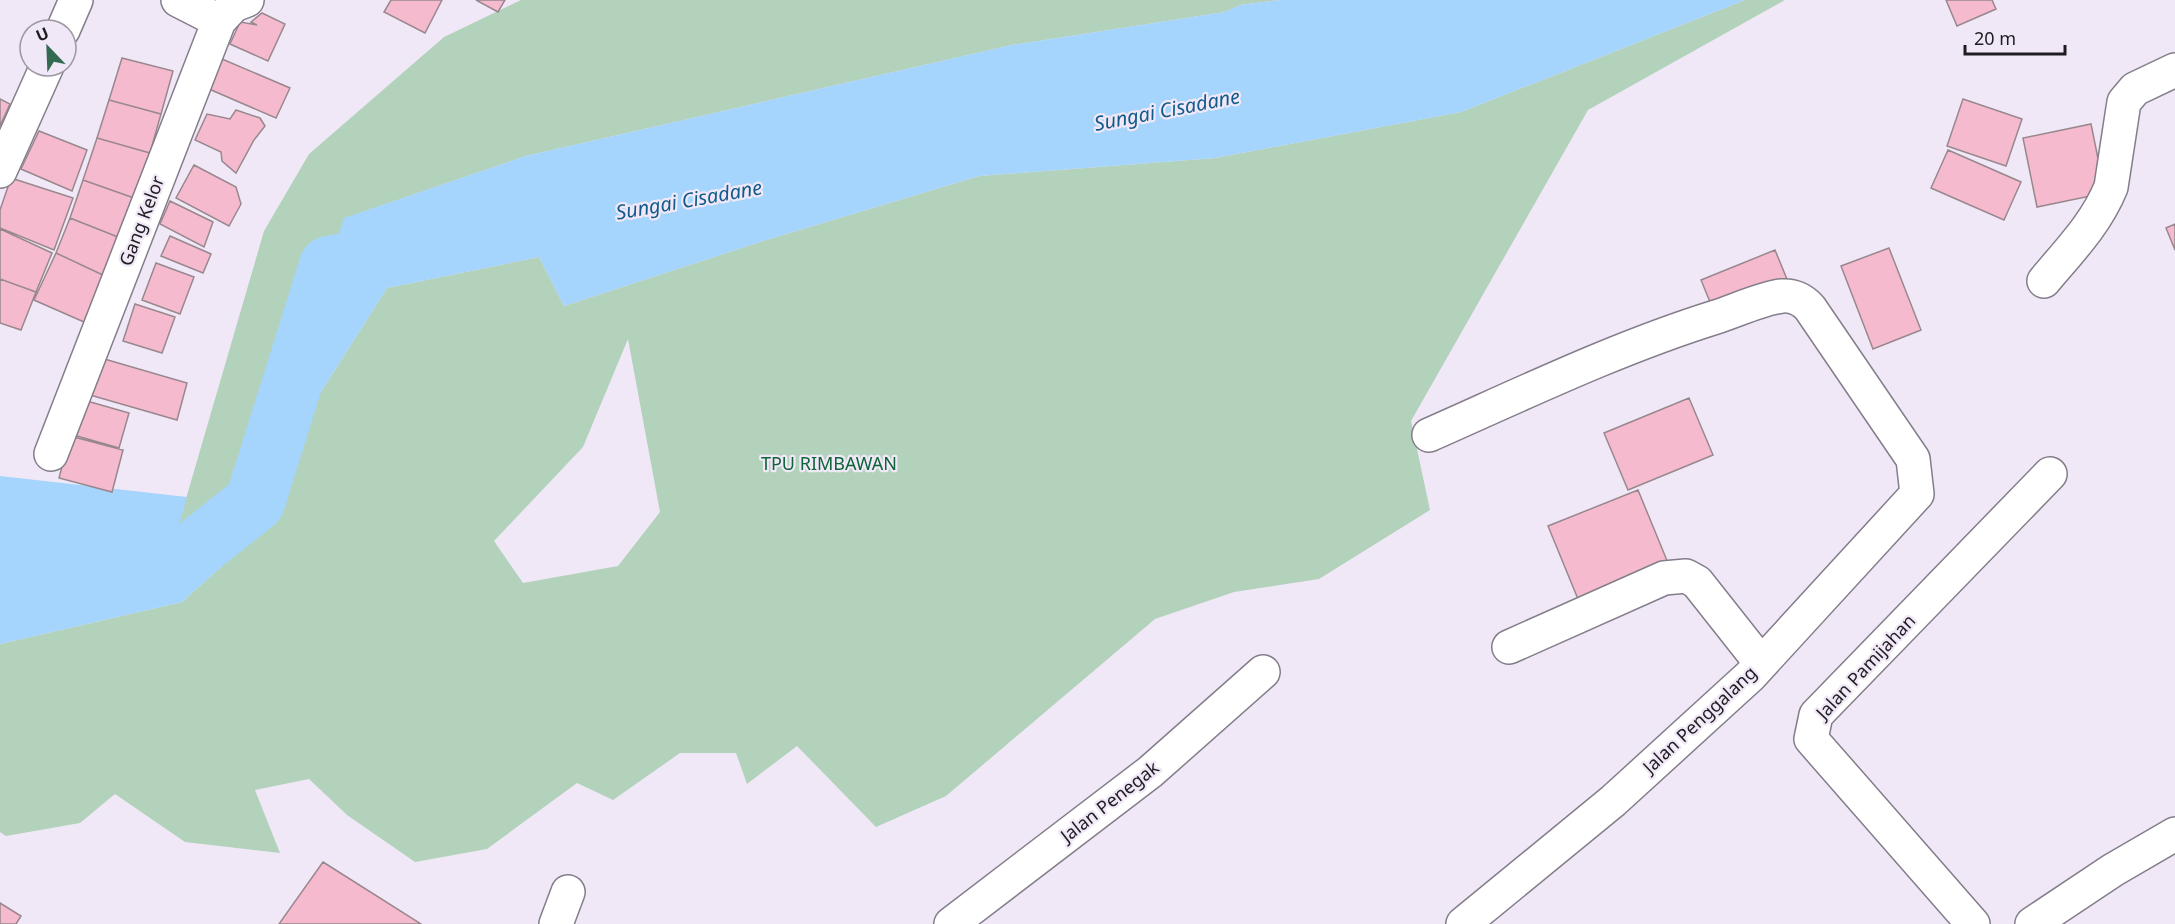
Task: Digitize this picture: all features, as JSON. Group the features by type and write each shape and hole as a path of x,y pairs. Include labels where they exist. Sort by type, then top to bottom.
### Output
{"street":[{"path":"68,18 76,0"},
{"path":"178,0 219,21"},
{"name":"Gang Kelor","path":"51,454 219,21 234,5 247,0"},
{"path":"2044,281 2083,236 2106,198 2110,187 2124,102 2135,89 2175,70"},
{"path":"0,171 42,78"},
{"name":"Jalan Penggalang","path":"1430,435 1620,351 1781,296 1792,297 1805,302 1810,308 1913,459 1917,494 1761,663 1613,801 1463,924"},
{"name":"Jalan Pamijahan","path":"1972,924 1811,740 1816,716 2050,474"},
{"path":"1509,647 1664,578 1686,576 1697,582 1761,663"},
{"name":"Jalan Penegak","path":"951,924 1150,772 1263,672"},
{"path":"2032,924 2113,870 2175,834"},
{"path":"556,924 568,892"}],"green space":[{"path":"521,0 1281,0 1240,5 1225,12 1012,45 526,156 345,218 255,502 164,574 264,231 309,154 444,37"},
{"name":"TPU RIMBAWAN","path":"1745,0 1785,0 1588,110 1411,421 1430,510 1319,579 1234,592 1155,619 946,796 876,827 797,746 747,784 736,753 680,753 613,800 577,783 487,849 415,862 347,815 309,779 255,790 280,853 185,842 115,794 80,823 6,836 0,832 0,644 182,602 253,538 310,409 387,288 539,257 564,306 763,241 979,176 1215,158 1461,112","holes":["628,339 660,512 618,566 523,583 494,541 583,447"]}],"water":[{"path":"1281,0 1745,0 1461,112 1215,158 979,176 763,241 564,306 539,257 387,288 310,409 253,538 182,602 0,644 0,476 187,497 165,574 255,502 344,218 526,156 1012,45 1225,12 1240,5"}],"building":[{"path":"391,0 442,0 425,33 384,12"},
{"path":"476,0 505,0 498,12"},
{"path":"1946,0 1992,0 1996,9 1957,26"},
{"path":"262,13 285,24 268,61 230,44 240,22 257,25 251,22"},
{"path":"122,58 173,71 161,114 109,100"},
{"path":"222,59 290,88 276,118 209,89"},
{"path":"0,99 10,104 0,126"},
{"path":"1963,99 2022,119 2006,166 1947,146"},
{"path":"109,100 161,114 150,153 97,138"},
{"path":"236,110 260,118 265,126 254,140 236,173 222,161 221,152 195,140 207,114 230,119"},
{"path":"2091,124 2105,193 2037,207 2023,138"},
{"path":"39,131 87,150 72,191 21,169"},
{"path":"97,138 150,153 134,198 83,180"},
{"path":"1948,150 2021,182 2004,220 1931,188"},
{"path":"194,165 236,187 241,204 229,226 176,198"},
{"path":"11,178 73,198 54,250 0,228 0,210"},
{"path":"83,180 134,198 118,237 70,218"},
{"path":"170,201 213,222 204,247 160,224"},
{"path":"70,218 118,237 105,276 56,253"},
{"path":"2175,224 2175,250 2166,228"},
{"path":"0,229 52,253 36,292 0,279"},
{"path":"170,236 211,254 203,273 161,256"},
{"path":"1889,248 1921,330 1873,349 1841,266"},
{"path":"1775,250 1789,284 1715,314 1701,280"},
{"path":"56,253 105,276 84,322 34,300"},
{"path":"156,263 194,277 180,314 142,300"},
{"path":"0,279 36,292 21,330 0,323"},
{"path":"135,304 175,317 162,353 123,341"},
{"path":"101,358 187,383 177,420 90,395"},
{"path":"1689,398 1713,455 1628,490 1604,433"},
{"path":"80,399 129,413 119,448 70,434"},
{"path":"70,436 123,450 112,492 59,478"},
{"path":"1638,490 1668,563 1578,599 1548,526"},
{"path":"323,862 421,924 279,924"},
{"path":"0,903 21,916 16,924 0,924"}],"waterway":[{"name":"Sungai Cisadane","path":"0,546 164,574 255,502 329,266 406,251"}]}
